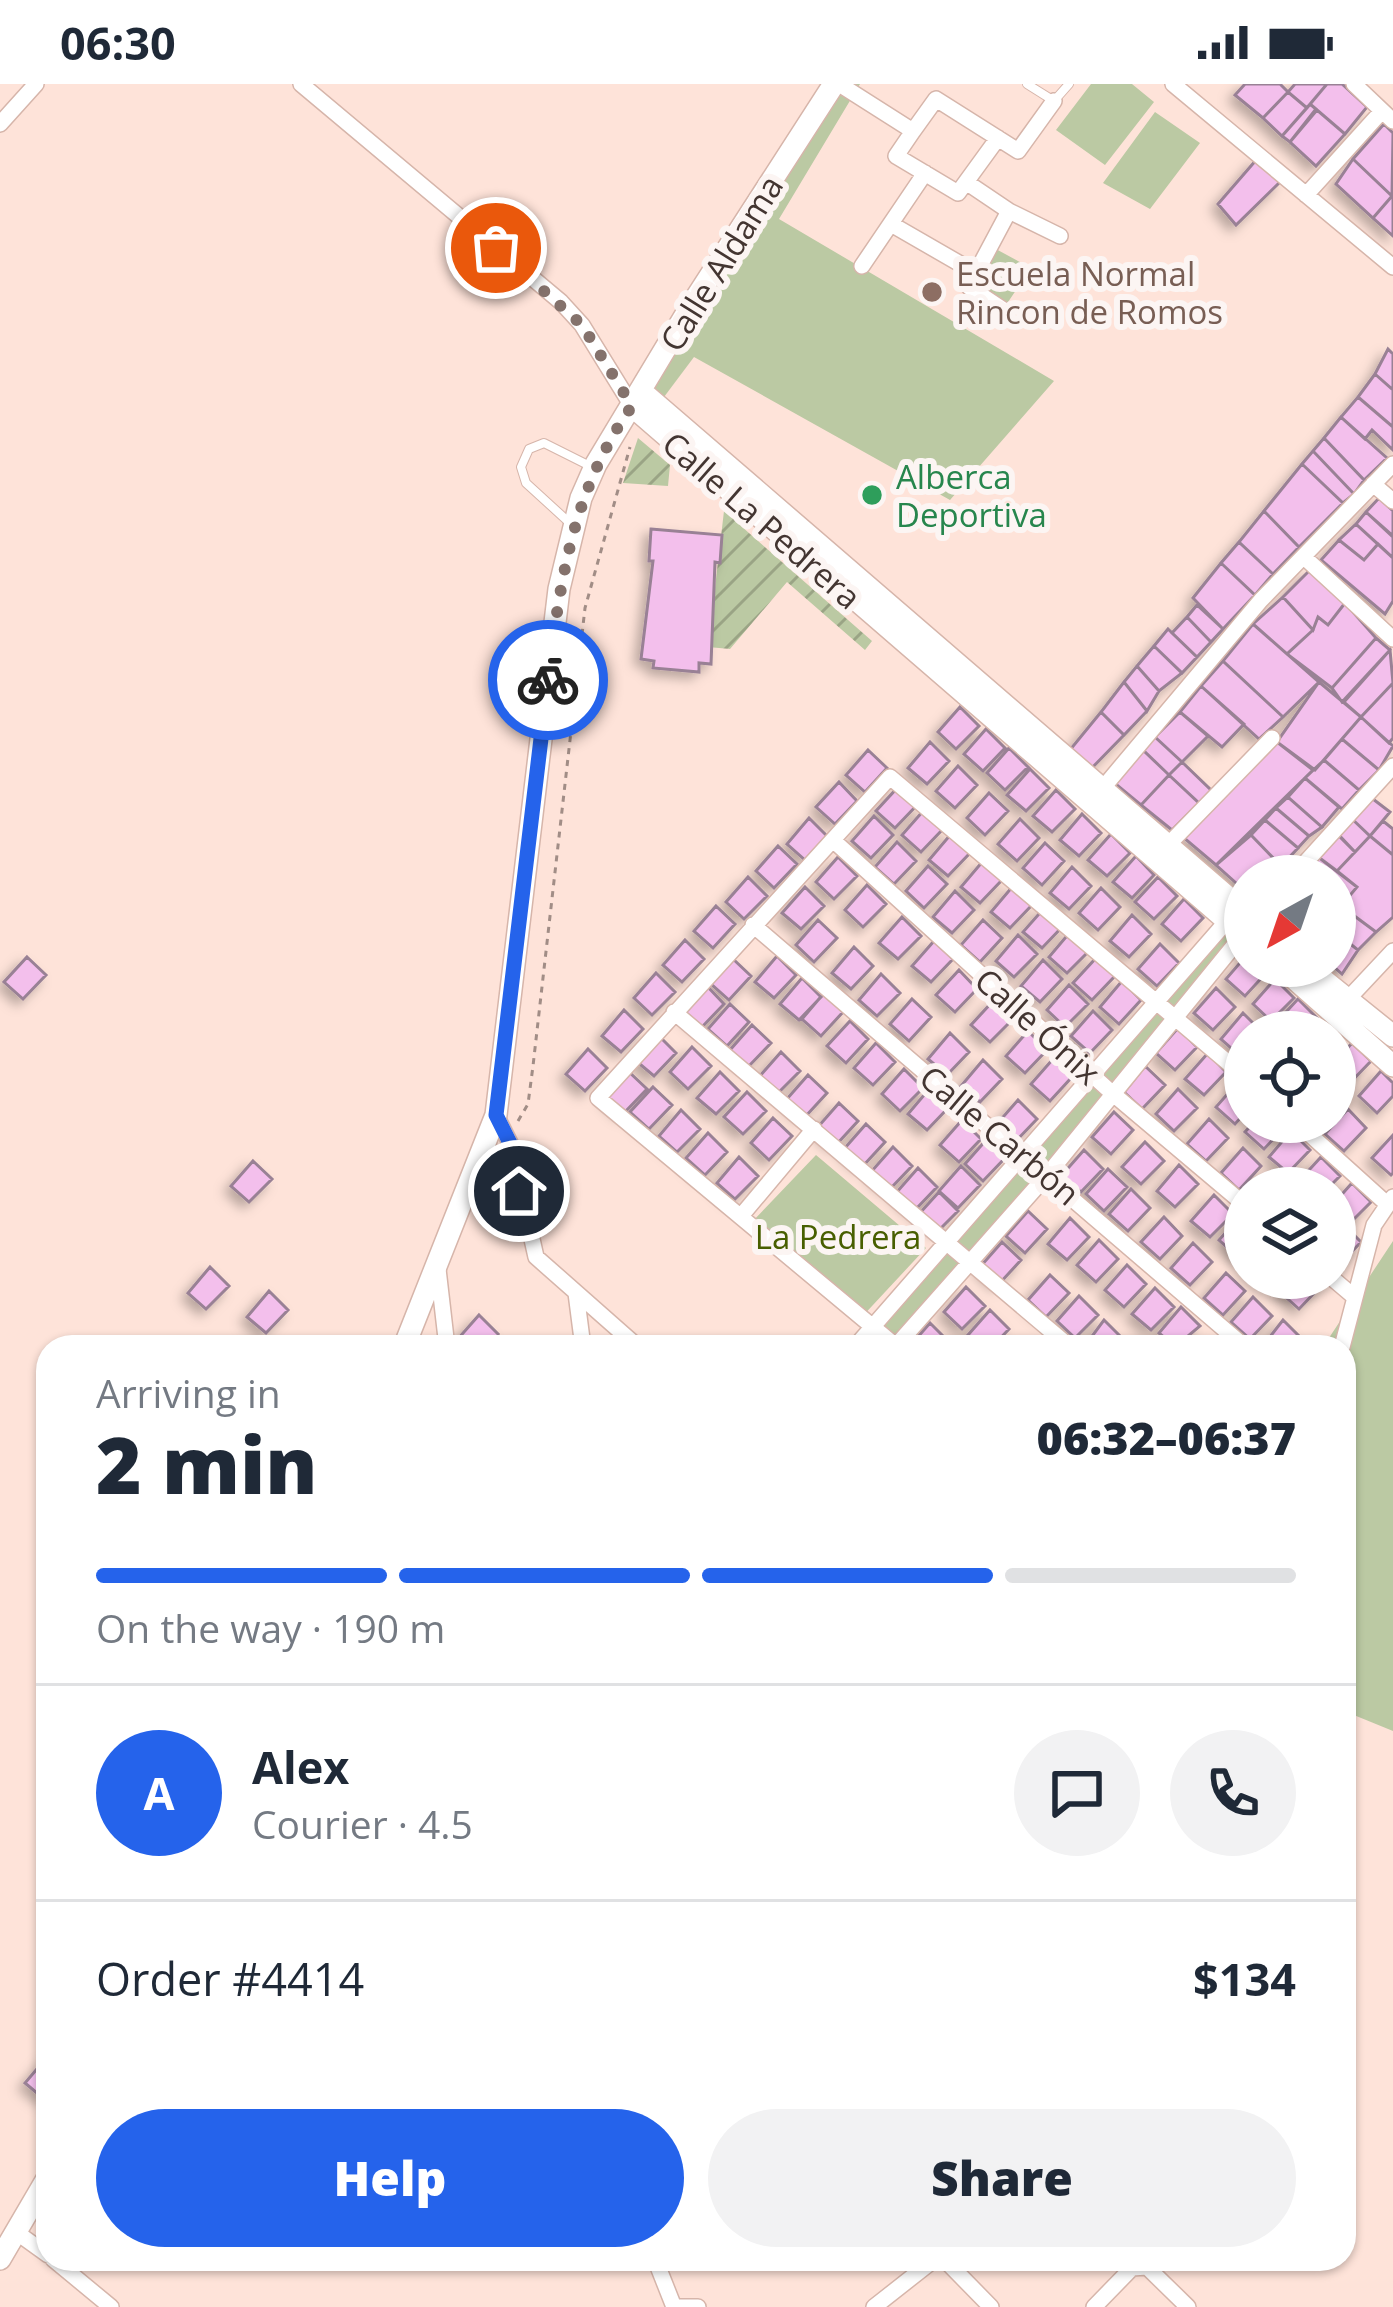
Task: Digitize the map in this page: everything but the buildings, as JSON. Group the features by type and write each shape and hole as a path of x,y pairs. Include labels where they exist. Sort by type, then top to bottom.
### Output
{"main road":[{"name":"Calle Aldama","path":"409,1335 496,1115 559,589 573,526 594,468 641,406 694,301 829,87"},
{"name":"Calle La Pedrera","path":"641,406 1224,909"},
{"name":"Calle La Pedrera","path":"1096,796 1167,846 1224,906"},
{"path":"1304,987 1393,1066"},
{"path":"1331,987 1393,1036"},
{"path":"0,2259 36,2198"}],"street":[{"path":"0,124 36,84"},
{"name":"Calle La Pedrera","path":"302,84 561,302 641,406"},
{"path":"1173,84 1393,268"},
{"path":"1306,195 1388,116 1354,84"},
{"path":"829,87 914,131"},
{"path":"998,138 958,193 896,156 936,99 998,138 1018,151 1054,101"},
{"path":"862,266 925,173"},
{"path":"966,182 1009,211 1060,236"},
{"path":"1002,309 969,287 1009,211"},
{"path":"891,224 976,273"},
{"path":"1096,796 1304,557 1393,464"},
{"path":"1373,484 1393,501"},
{"path":"1304,557 1393,639"},
{"path":"1167,846 1272,738"},
{"path":"1312,855 1393,766"},
{"path":"882,1335 598,1097 896,776 1224,1058"},
{"name":"Calle Ónix","path":"835,842 1112,1093 1224,1187"},
{"name":"Calle Carbón","path":"753,925 1231,1335"},
{"path":"866,1335 1159,1000 1224,940"},
{"path":"906,1335 1048,1174 1176,1016 1224,948"},
{"path":"1347,1000 1393,951"},
{"path":"674,1012 1056,1335"},
{"path":"496,1115 511,1145 536,1257 624,1335"},
{"path":"741,1216 814,1129"},
{"path":"1321,1143 1390,1200 1374,1225 1356,1282"},
{"path":"438,1266 446,1335"},
{"path":"576,1293 581,1335"},
{"path":"1344,1335 1351,1299"},
{"path":"16,2232 36,2246"},
{"path":"68,2271 111,2307"},
{"path":"660,2271 674,2307 698,2307"},
{"path":"874,2307 920,2271"},
{"path":"956,2271 991,2307"},
{"path":"1094,2307 1129,2271"},
{"path":"1151,2271 1188,2307"}],"lane":[{"path":"1027,84 1054,101 1069,84"},
{"path":"573,526 526,483 521,467 529,449 544,443 594,468"}],"path":[{"path":"511,1145 527,1104 533,1066 590,579 641,406"}],"green space":[{"path":"837,84 860,84 779,219 1054,381 950,500 694,357 661,401 647,393"},
{"path":"1091,84 1132,84 1154,102 1105,165 1056,130"},
{"path":"1155,112 1200,143 1150,209 1103,183"},
{"path":"994,248 1031,268 1006,305 974,286"},
{"path":"638,438 670,465 668,486 623,483"},
{"path":"724,511 872,641 865,650 787,582 730,649 708,647"},
{"path":"1224,936 1224,954 899,1335 876,1335"},
{"name":"La Pedrera","path":"816,1155 926,1248 859,1320 751,1223"},
{"path":"1393,1241 1393,1731 1356,1716 1356,1335 1331,1335"}],"way so far":[{"path":"496,248 582,325 632,406 581,498 559,589 548,680"}],"place":[{"name":"Escuela Normal Rincon de Romos","path":"932,292"},
{"name":"Alberca Deportiva","path":"872,495"}],"route":[{"path":"519,1191 511,1145 496,1115 548,680"}]}
